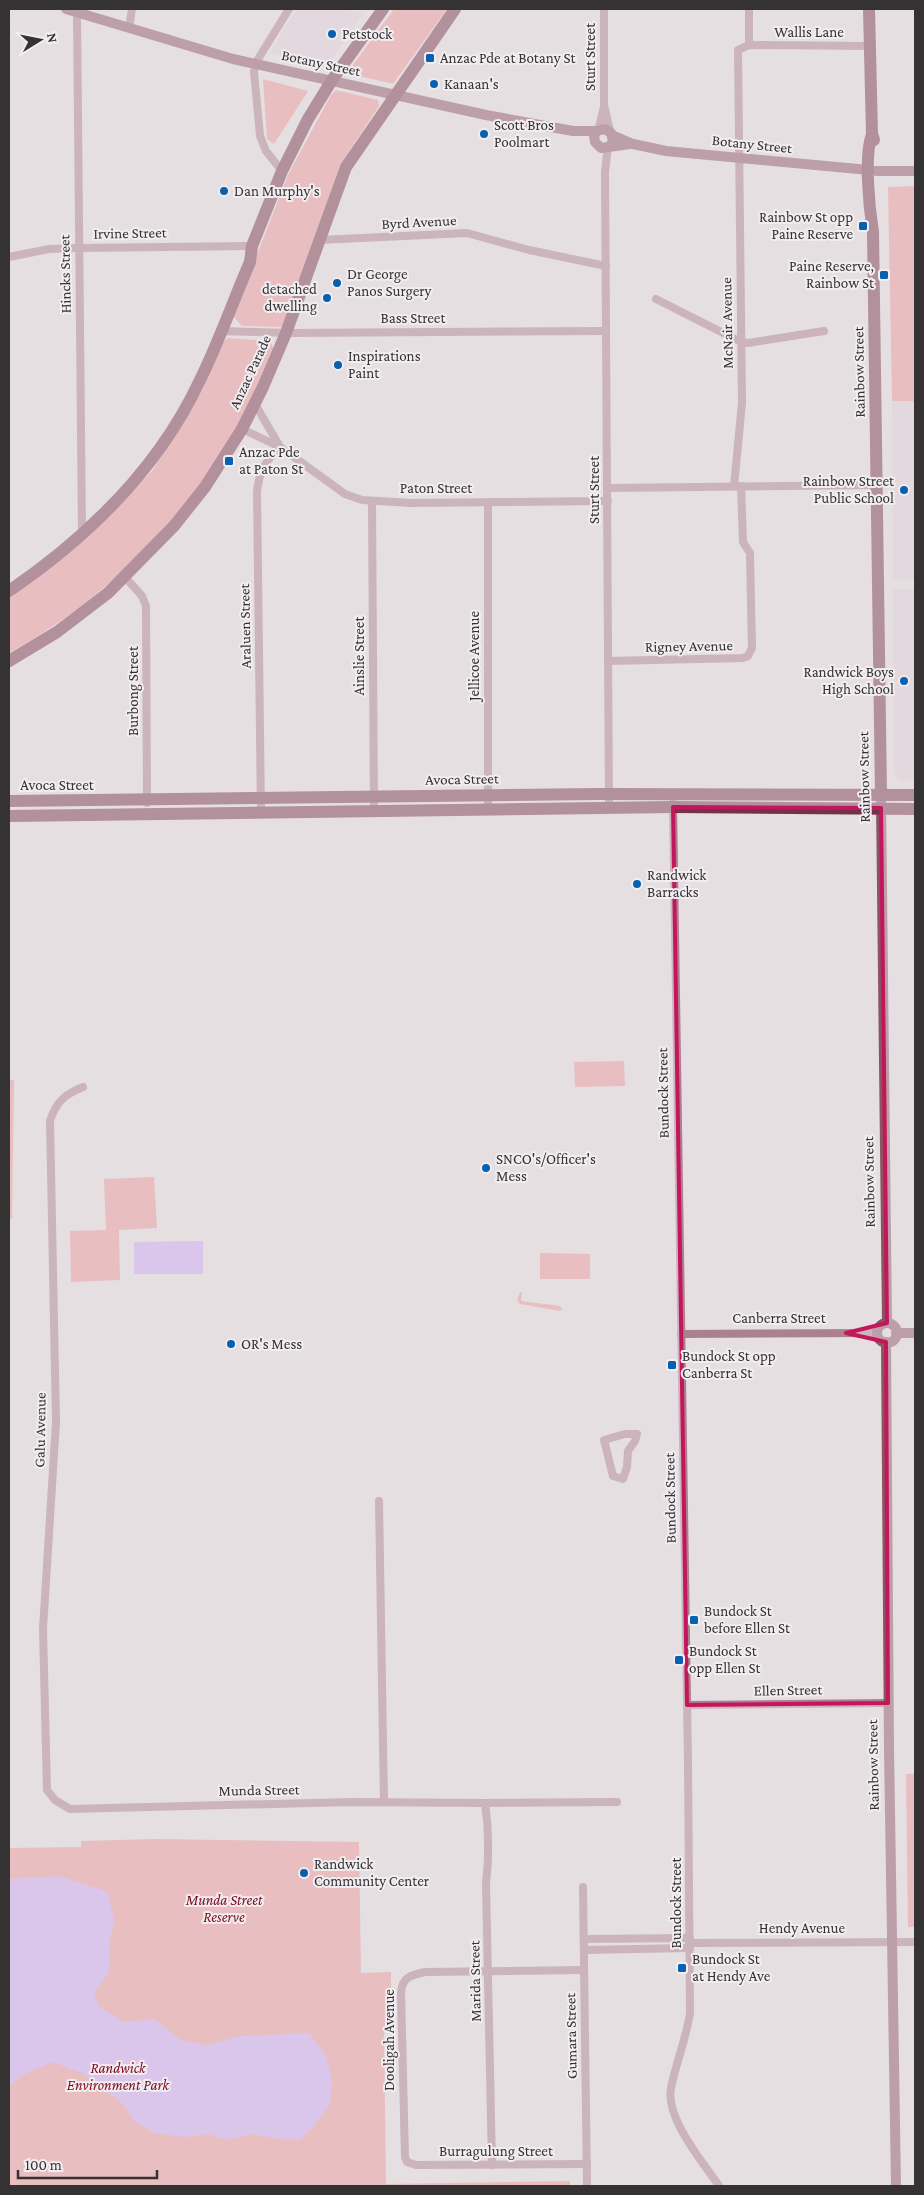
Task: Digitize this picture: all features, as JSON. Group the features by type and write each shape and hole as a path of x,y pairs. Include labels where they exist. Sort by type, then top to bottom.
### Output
{"main road":[{"path":"9,591 82,535 125,492 166,438 201,380 250,262 252,246 282,171 308,119 332,80 383,9"},
{"name":"Anzac Parade","path":"9,661 74,621 125,578 190,507 216,470 255,404 286,333 346,167 456,9"},
{"name":"Rainbow Street","path":"869,9 872,134 876,144 870,214 873,232 881,794"},
{"name":"Avoca Street","path":"9,816 261,798 609,794 915,795"},
{"name":"Avoca Street","path":"9,802 261,813 673,807 915,809"}],"street":[{"path":"129,28 132,9"},
{"path":"282,171 266,151 260,136 255,64 289,9"},
{"name":"Sturt Street","path":"598,131 604,105 604,9"},
{"path":"749,9 749,45"},
{"name":"Botany Street","path":"72,10 216,55 255,64 486,115 572,131 598,131"},
{"name":"Hincks Street","path":"72,10 82,535"},
{"name":"Wallis Lane","path":"749,45 870,46"},
{"name":"McNair Avenue","path":"738,486 742,403 738,50 749,45"},
{"name":"Sturt Street","path":"604,105 611,133"},
{"path":"605,129 611,133 613,141 603,146 594,136 598,131 605,129"},
{"name":"Botany Street","path":"572,131 603,146 633,144"},
{"name":"Botany Street","path":"611,133 633,144 666,151 873,171 915,171"},
{"name":"Sturt Street","path":"603,146 606,266 609,808"},
{"name":"Byrd Avenue","path":"319,240 467,233 529,250 606,266"},
{"name":"Irvine Street","path":"9,257 49,249 252,246"},
{"path":"656,299 748,344 824,331"},
{"name":"Bass Street","path":"221,331 286,333 606,331"},
{"name":"Paton Street","path":"255,404 280,447"},
{"name":"Paton Street","path":"242,428 280,447 353,498 372,501 608,501"},
{"name":"Araluen Street","path":"261,813 257,492 258,475 271,456 280,447"},
{"name":"Rigney Avenue","path":"608,661 742,658 748,656 752,648 750,553 743,542 738,486"},
{"path":"608,488 877,486"},
{"name":"Ainslie Street","path":"372,501 374,811"},
{"name":"Jellicoe Avenue","path":"488,502 488,810"},
{"name":"Burbong Street","path":"125,578 142,596 146,606 147,807"},
{"name":"Bundock Street","path":"673,794 690,2013 687,2031 671,2088 671,2104 683,2131 719,2186"},
{"name":"Rainbow Street","path":"881,794 887,1323"},
{"name":"Galu Avenue","path":"47,1790 43,1638 56,1422 50,1121 56,1104 71,1092 83,1087"},
{"path":"887,1323 894,1326 896,1333 892,1341 886,1342 878,1338 877,1333 880,1325 887,1323"},
{"name":"Canberra Street","path":"681,1334 877,1333"},
{"path":"896,1333 915,1333"},
{"name":"Rainbow Street","path":"886,1342 888,1703 896,2186"},
{"path":"625,1434 637,1434 635,1441 628,1450 627,1467 623,1479 612,1476 604,1440 625,1434"},
{"path":"379,1502 384,1802"},
{"name":"Ellen Street","path":"687,1705 888,1703"},
{"name":"Munda Street","path":"47,1790 54,1800 70,1808 384,1802 617,1802"},
{"name":"Marida Street","path":"482,1803 487,1817 488,1864 486,1884 492,2165"},
{"name":"Gumara Street","path":"583,1887 587,2185"},
{"name":"Hendy Avenue","path":"584,1939 690,1943 915,1942"},
{"name":"Hendy Avenue","path":"584,1950 690,1943"},
{"name":"Dooligah Avenue","path":"406,2162 404,2150 400,1993 404,1980 409,1976 425,1972 584,1970"},
{"name":"Burragulung Street","path":"406,2162 416,2165 587,2164"}],"highlighted area":[{"path":"673,807 881,808 887,1323 846,1333 886,1342 888,1703 687,1705"}],"shaded area":[{"path":"296,9 337,9 363,13 328,65 270,53"},
{"name":"Rainbow Street Public School","path":"892,401 915,401 915,580 893,579"},
{"name":"Randwick Boys High School","path":"893,589 915,589 915,782 898,779 894,772"},
{"path":"203,1241 203,1274 134,1274 134,1242"},
{"path":"59,1876 108,1892 114,1921 109,1945 109,1972 94,1993 99,2007 124,2022 154,2019 181,2040 206,2045 241,2036 309,2033 326,2056 332,2080 330,2104 312,2128 300,2140 251,2134 227,2140 208,2134 186,2137 154,2133 134,2121 123,2104 82,2073 53,2062 22,2075 9,2087 9,1879"}],"green space":[{"path":"394,9 447,9 393,84 347,73"},
{"path":"263,79 308,91 274,144 267,139"},
{"path":"336,90 378,100 379,106 341,163 283,327 242,326 233,316 288,175 331,95"},
{"path":"915,186 915,401 892,401 888,187"},
{"path":"228,338 270,341 274,349 251,401 230,440 206,477 179,512 117,576 47,630 9,653 9,597 114,509 152,471 203,388 222,343"},
{"path":"624,1061 625,1086 575,1087 574,1062"},
{"path":"9,1080 14,1080 12,1219 9,1219"},
{"path":"154,1177 157,1228 119,1230 120,1280 71,1282 70,1231 106,1230 104,1179"},
{"path":"540,1253 590,1254 590,1279 540,1279"},
{"path":"520,1292 522,1292 521,1301 560,1306 562,1309 560,1311 520,1304 517,1300"},
{"path":"906,1774 915,1774 915,1927 908,1927"},
{"name":"Randwick Environment Park","path":"156,1839 359,1842 361,1973 391,1972 391,2007 384,2029 386,2184 570,2181 570,2186 9,2186 9,1848 81,1847 81,1841"}],"place":[{"name":"Petstock","path":"332,34"},
{"name":"Anzac Pde at Botany St","path":"430,58"},
{"name":"Kanaan's","path":"434,84"},
{"name":"Scott Bros Poolmart","path":"484,134"},
{"name":"Dan Murphy's","path":"224,191"},
{"name":"Rainbow St opp Paine Reserve","path":"863,226"},
{"name":"Paine Reserve, Rainbow St","path":"884,275"},
{"name":"Dr George Panos Surgery","path":"337,283"},
{"name":"detached dwelling","path":"327,298"},
{"name":"Inspirations Paint","path":"338,365"},
{"name":"Anzac Pde at Paton St","path":"229,461"},
{"name":"Rainbow Street Public School","path":"904,490"},
{"name":"Randwick Boys High School","path":"904,681"},
{"name":"Randwick Barracks","path":"637,884"},
{"name":"SNCO's/Officer's Mess","path":"486,1168"},
{"name":"OR's Mess","path":"231,1344"},
{"name":"Bundock St opp Canberra St","path":"672,1365"},
{"name":"Bundock St before Ellen St","path":"694,1620"},
{"name":"Bundock St opp Ellen St","path":"679,1660"},
{"name":"Randwick Community Center","path":"304,1873"},
{"name":"Bundock St at Hendy Ave","path":"682,1968"}],"park label":[{"name":"Munda Street Reserve","path":"224,1908"}]}
